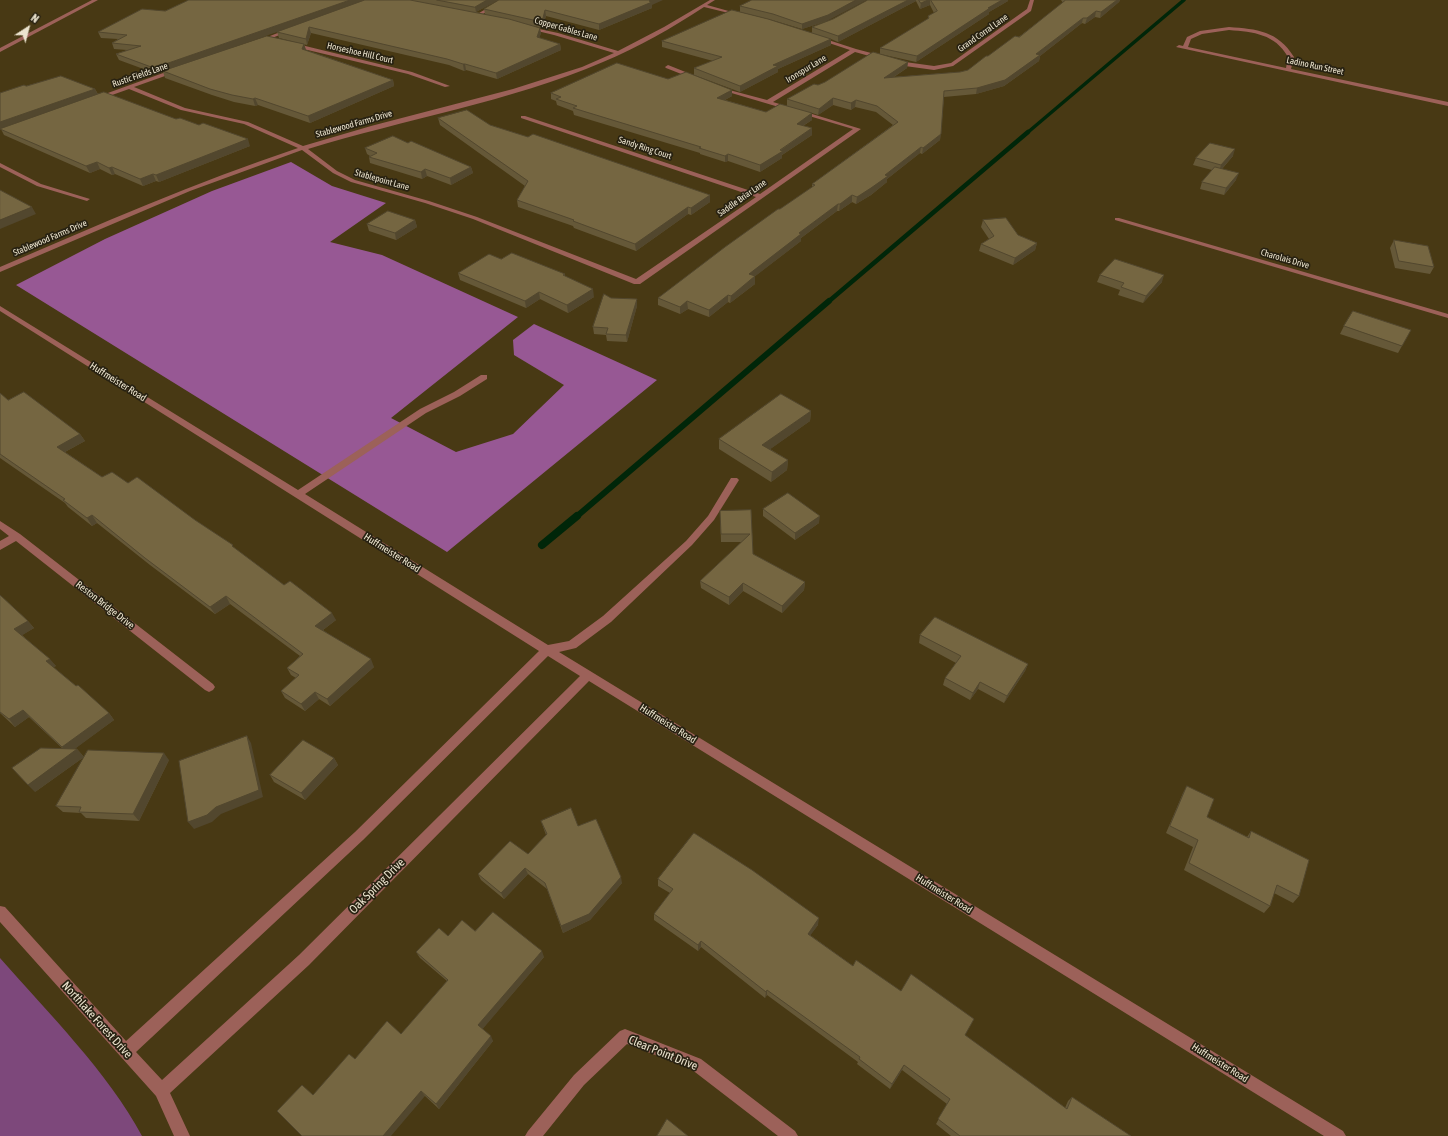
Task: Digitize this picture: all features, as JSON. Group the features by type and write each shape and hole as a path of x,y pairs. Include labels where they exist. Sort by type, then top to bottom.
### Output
{"street":[{"path":"0,50 96,0"},
{"path":"476,16 504,0"},
{"name":"Stablewood Farms Drive","path":"0,270 199,184 303,148 392,122 488,98 584,68 646,41 713,0"},
{"name":"Grand Corral Lane","path":"854,50 905,64 934,68 953,64 1029,10 1032,0"},
{"path":"704,6 748,16"},
{"path":"468,14 483,17"},
{"name":"Copper Gables Lane","path":"518,24 618,53"},
{"path":"253,43 296,28"},
{"path":"1185,48 1190,38 1206,31 1230,28 1255,32 1271,38 1285,47 1291,57 1288,70"},
{"path":"811,35 854,50"},
{"path":"267,38 281,42"},
{"name":"Horseshoe Hill Court","path":"288,44 410,73 447,86"},
{"name":"Ladino Run Street","path":"1178,46 1448,104"},
{"name":"Ironspur Lane","path":"767,103 854,50"},
{"path":"668,67 701,80"},
{"name":"Rustic Fields Lane","path":"93,100 180,69"},
{"path":"714,86 728,92 767,103"},
{"name":"Stablepoint Lane","path":"128,87 183,109 246,122 303,148 335,172 353,182 427,202 475,218 637,282"},
{"name":"Saddle Briar Lane","path":"637,282 858,129 767,103"},
{"name":"Sandy Ring Court","path":"523,117 761,196"},
{"path":"0,165 39,185 87,198"},
{"name":"Charolais Drive","path":"1117,219 1448,316"},
{"name":"Huffmeister Road","path":"0,308 547,650 1338,1136"},
{"path":"298,494 423,412 457,394 484,377"},
{"path":"126,1051 359,836 547,650 572,645 607,619 689,543 711,518 734,480"},
{"name":"Reston Bridge Drive","path":"0,524 209,686"},
{"path":"0,546 17,536"},
{"name":"Oak Spring Drive","path":"161,1091 304,960 588,675"},
{"name":"Northlake Forest Drive","path":"0,912 161,1091 182,1136"},
{"name":"Clear Point Drive","path":"533,1136 579,1080 624,1036 696,1064 790,1136"}],"shaded area":[{"path":"291,162 332,186 386,203 330,242 382,255 518,317 391,418 456,452 513,434 564,385 514,355 513,340 534,324 657,380 447,552 16,285 105,239 212,191"},
{"path":"0,958 95,1066 128,1112 142,1136 0,1136"}],"building":[{"path":"189,0 350,0 154,68 116,54 141,46 112,43 127,35 98,32 142,9 165,11"},
{"path":"365,0 410,0 509,19 540,28 537,37 560,44 496,73 447,59 309,27 306,39 277,32"},
{"path":"437,0 487,0 475,7"},
{"path":"499,0 651,0 649,1 652,2 599,24 545,10 542,22 484,9"},
{"path":"752,0 856,0 828,15 802,24 773,14 740,6"},
{"path":"868,0 908,0 838,36 812,27 833,19"},
{"path":"919,0 928,0 921,3"},
{"path":"931,0 1002,0 917,56 880,48 929,18 928,16 937,11"},
{"path":"1066,0 1117,0 1101,12 1096,11 1087,18 1083,18 1036,54 1040,55 1005,80 977,88 944,91 941,134 923,148 921,147 885,175 888,176 871,188 857,197 852,195 799,233 801,234 749,274 755,276 731,296 728,295 709,310 687,301 680,307 658,298 725,247 778,209 815,185 812,184 898,122 877,106 856,100 851,103 833,98 819,109 787,99 814,84 818,85 825,82 873,52 908,62 884,78 960,72 968,70 1015,36 1019,37"},
{"path":"732,10 768,19 831,39 773,65 778,66 740,86 694,68 722,57 662,41"},
{"path":"267,36 304,44 302,49 393,80 308,116 255,98 253,99 232,95 210,89 163,71"},
{"path":"617,63 668,79 686,72 732,90 717,98 766,112 780,104 812,113 797,124 812,128 780,150 783,151 760,165 728,154 725,156 699,148 701,147 573,108 577,106 556,99 561,97 551,93"},
{"path":"61,76 95,89 0,122 0,93 24,85 26,86"},
{"path":"104,92 176,119 180,118 199,125 203,123 248,139 156,175 153,174 140,179 97,162 86,166 0,129"},
{"path":"467,110 490,125 528,137 533,134 710,195 691,208 688,207 635,244 517,200 528,181 438,118"},
{"path":"393,136 408,143 411,141 471,167 450,178 425,169 421,172 369,157 377,153 365,148"},
{"path":"1210,143 1235,149 1221,165 1196,158"},
{"path":"1215,167 1239,173 1226,188 1202,182"},
{"path":"0,190 32,207 0,220"},
{"path":"388,211 415,220 395,233 367,224"},
{"path":"1006,218 1018,235 1037,243 1015,258 981,244 994,236 983,220"},
{"path":"1394,240 1428,246 1434,267 1399,261"},
{"path":"512,253 565,274 563,275 593,289 567,305 539,292 525,301 458,273 489,254 501,259"},
{"path":"1115,259 1164,275 1146,296 1121,287 1124,283 1100,275"},
{"path":"604,294 611,298 637,299 626,335 606,334 608,328 593,327"},
{"path":"1353,311 1411,330 1402,346 1344,326"},
{"path":"24,392 80,434 57,447 102,477 112,472 128,483 137,477 195,520 233,545 232,546 284,585 290,581 332,613 315,626 371,659 327,699 315,692 301,704 281,691 299,675 287,668 303,654 226,596 210,607 145,558 92,515 87,518 63,500 65,499 0,454 0,393 8,400"},
{"path":"781,394 811,411 762,445 788,460 772,472 719,439"},
{"path":"788,493 820,516 795,533 763,509"},
{"path":"751,510 753,554 805,582 782,606 743,583 729,597 700,581 750,534 721,534 720,511"},
{"path":"0,595 28,621 14,629 50,659 46,661 76,686 78,685 109,713 62,747 23,710 9,719 0,712"},
{"path":"935,617 1028,664 1007,696 980,682 973,693 945,678 961,656 920,635"},
{"path":"247,736 259,790 216,807 207,815 188,822 179,761"},
{"path":"303,740 334,758 301,793 270,775"},
{"path":"41,748 77,749 28,785 12,768"},
{"path":"88,750 164,753 133,814 79,812 81,807 56,806"},
{"path":"1187,786 1214,799 1207,817 1249,838 1251,831 1309,860 1299,896 1277,885 1270,906 1189,863 1198,840 1170,826"},
{"path":"571,808 578,826 596,819 621,877 589,914 561,926 545,883 525,868 501,893 478,874 510,841 528,854 547,834 541,821"},
{"path":"694,833 752,870 819,918 808,934 853,966 856,960 901,991 911,974 974,1019 965,1035 1067,1109 1072,1097 1131,1136 960,1136 938,1119 950,1099 904,1065 892,1084 859,1059 860,1057 767,990 766,992 701,941 698,945 654,914 673,889 658,879"},
{"path":"493,912 542,951 478,1025 491,1036 436,1104 421,1091 383,1136 302,1136 277,1111 302,1085 313,1095 349,1054 355,1059 387,1021 401,1034 448,980 416,952 439,928 448,936 462,920 475,931"},
{"path":"667,1119 688,1136 657,1136"}],"waterway":[{"path":"1027,133 1184,0"},
{"path":"828,302 1028,132"},
{"path":"576,517 829,301"},
{"path":"542,545 577,516"}]}
